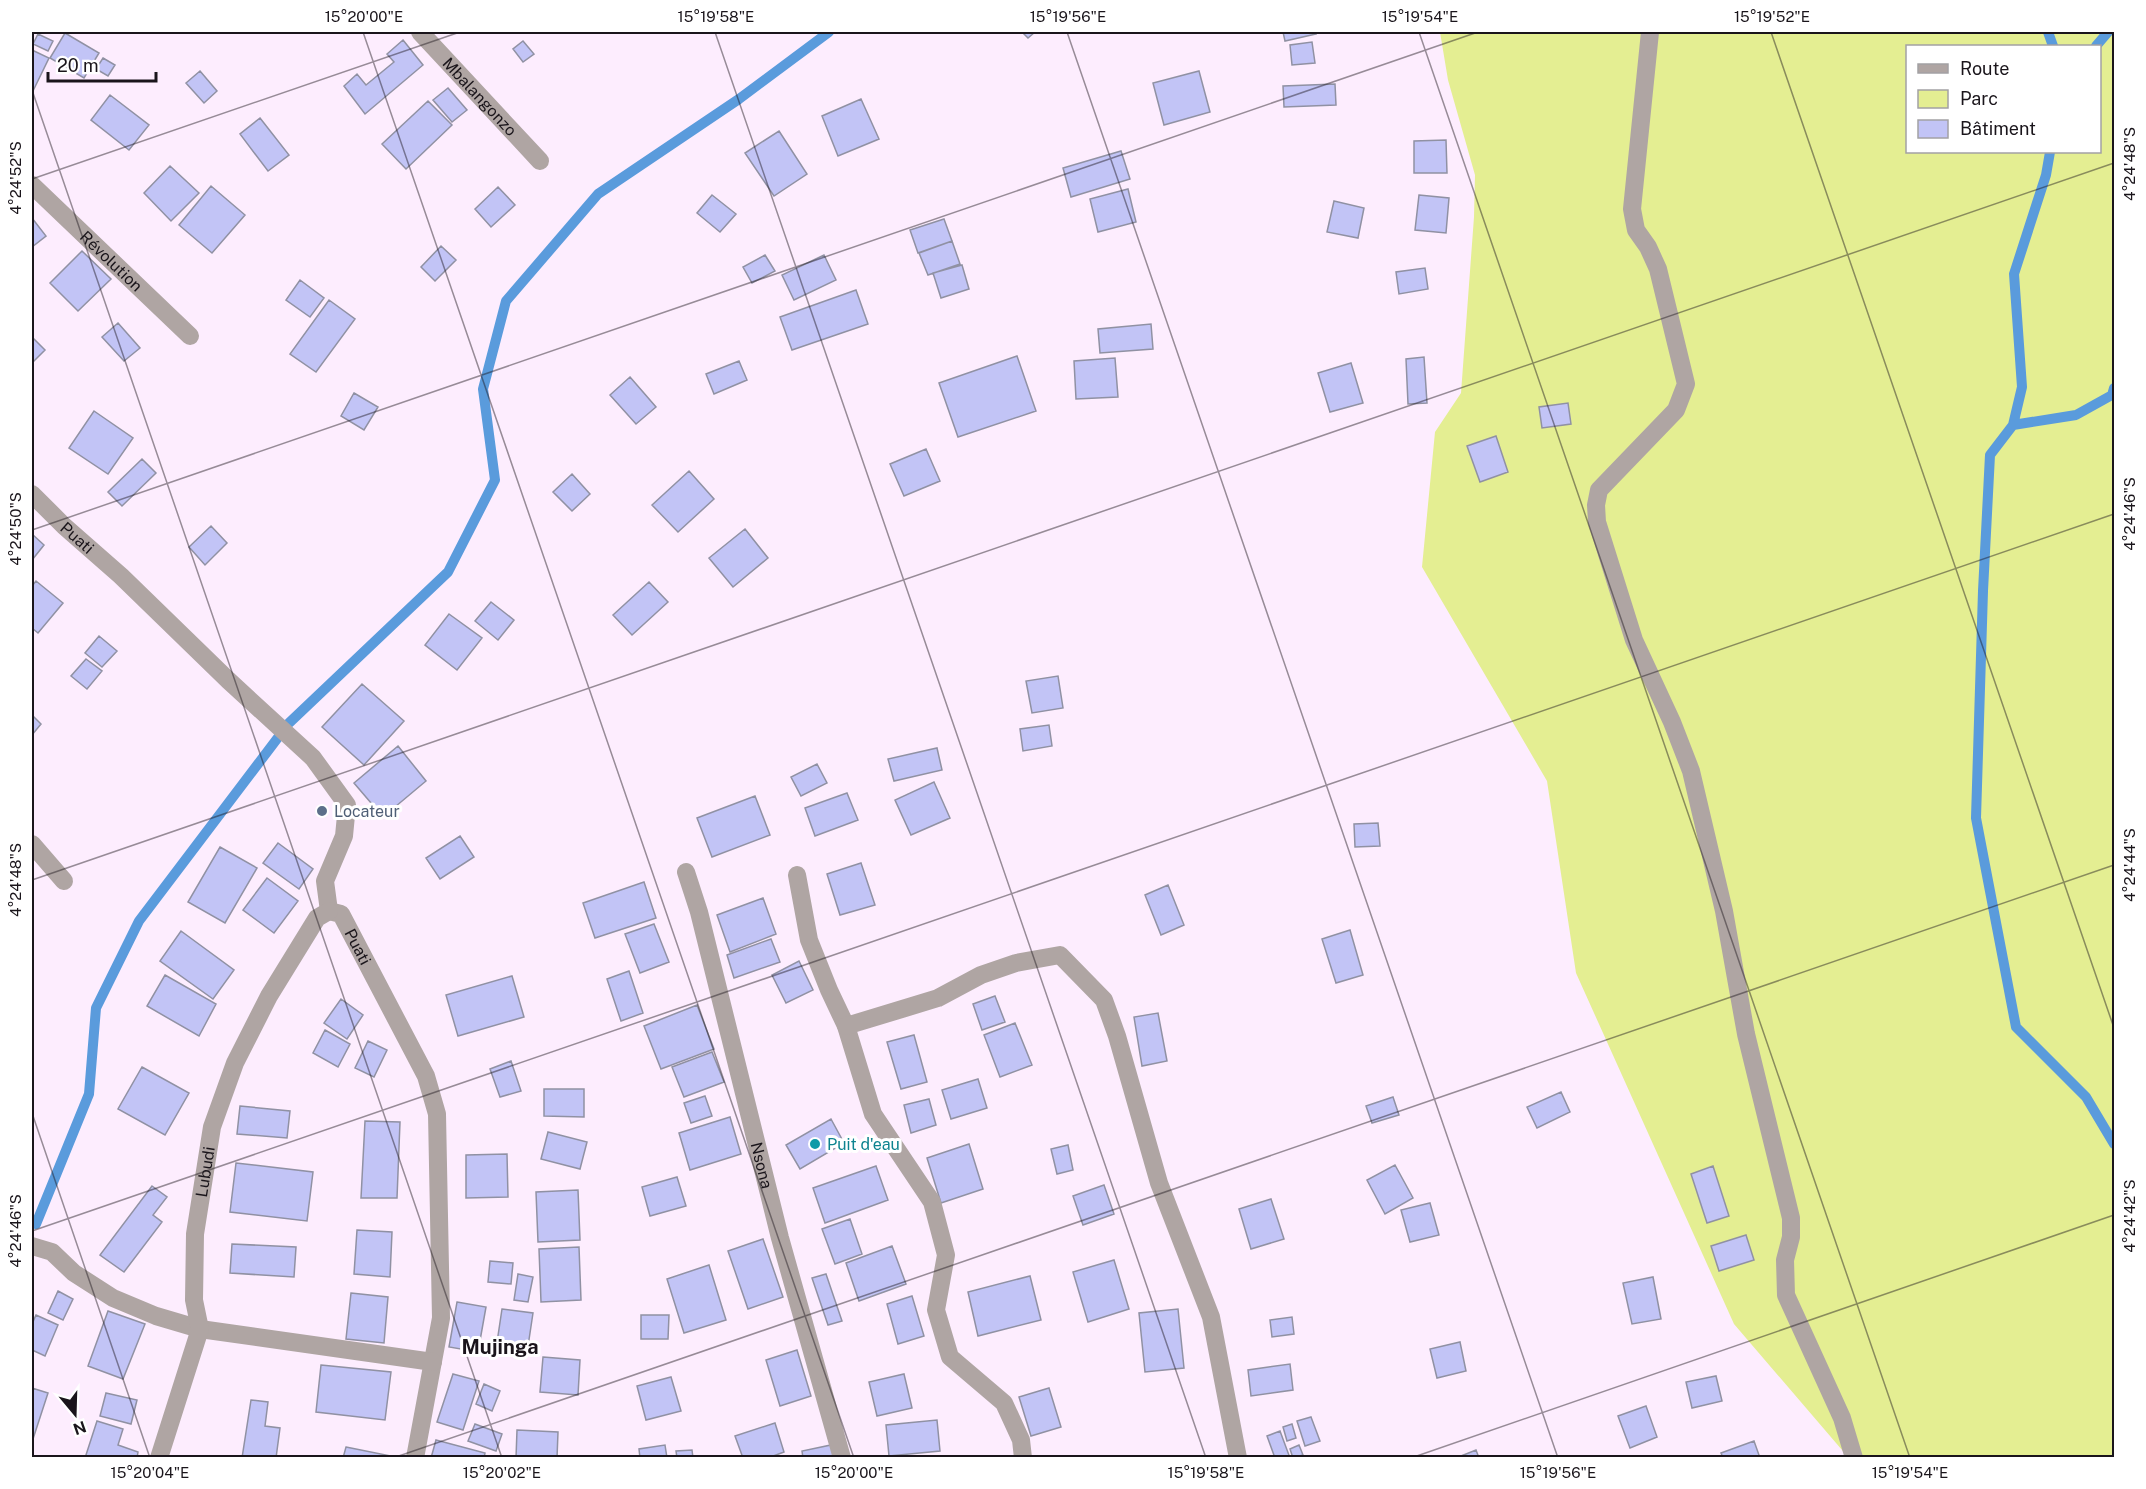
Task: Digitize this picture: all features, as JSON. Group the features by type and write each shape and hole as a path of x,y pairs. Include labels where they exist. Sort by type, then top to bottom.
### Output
{"street":[{"name":"Mbalangonzo","path":"420,32 540,161"},
{"path":"1650,32 1632,209 1636,230 1648,247 1658,269 1686,384 1676,410 1599,490 1596,505 1597,522 1634,640 1672,722 1691,771 1724,911 1746,1034 1791,1218 1791,1237 1785,1260 1786,1295 1842,1418 1854,1458"},
{"name":"Révolution","path":"32,185 190,336"},
{"name":"Puati","path":"32,494 313,758 347,805 344,836 325,881 329,911 341,914 390,1006 426,1076 437,1114 441,1318 415,1458"},
{"path":"32,844 64,881"},
{"name":"Nsona","path":"686,872 699,912 780,1238 842,1458"},
{"path":"797,875 809,940 828,990 846,1026 873,1114 932,1202 946,1255 936,1310 951,1357 1004,1402 1022,1440 1023,1458"},
{"name":"Lubudi","path":"159,1458 200,1329 195,1300 195,1234 212,1127 235,1063 269,996 317,918 329,911"},
{"path":"846,1026 938,998 981,975 1016,963 1060,955 1104,1000 1117,1036 1159,1184 1210,1317 1238,1458"},
{"path":"32,1246 52,1252 74,1273 113,1298 156,1316 200,1329 433,1362"}],"green space":[{"path":"1440,32 2114,32 2114,1457 1848,1457 1734,1324 1576,973 1547,781 1422,567 1435,432 1461,393 1475,175 1448,80"}],"building":[{"path":"1022,32 1035,32 1028,38"},
{"path":"1283,32 1315,32 1316,34 1285,41"},
{"path":"65,33 99,53 84,78 50,58"},
{"path":"38,34 53,41 48,51 33,44"},
{"path":"403,40 423,65 365,114 344,86 357,74 366,85 394,62 387,54"},
{"path":"523,41 534,54 523,62 513,49"},
{"path":"1312,42 1315,63 1292,65 1290,45"},
{"path":"32,50 49,58 32,93"},
{"path":"103,58 115,65 108,76 96,69"},
{"path":"200,71 217,91 204,103 186,83"},
{"path":"1199,71 1210,112 1164,125 1153,83"},
{"path":"1335,84 1336,105 1284,107 1283,86"},
{"path":"448,88 467,110 452,122 433,100"},
{"path":"110,95 149,125 129,150 91,120"},
{"path":"861,99 879,139 838,156 822,116"},
{"path":"428,101 452,125 406,169 382,144"},
{"path":"260,118 289,155 268,171 240,134"},
{"path":"779,131 807,174 774,196 745,153"},
{"path":"1446,140 1447,173 1414,173 1414,141"},
{"path":"1121,151 1130,179 1071,197 1063,168"},
{"path":"170,166 199,193 171,221 144,193"},
{"path":"211,186 245,215 212,253 179,225"},
{"path":"498,187 515,205 491,227 475,209"},
{"path":"1128,189 1136,222 1098,232 1090,199"},
{"path":"712,195 736,214 720,232 697,213"},
{"path":"1419,195 1449,198 1446,233 1415,230"},
{"path":"1334,201 1364,208 1358,238 1327,232"},
{"path":"32,218 46,236 32,247"},
{"path":"944,219 952,241 918,253 910,230"},
{"path":"952,241 960,264 928,275 919,253"},
{"path":"441,246 456,260 435,281 421,267"},
{"path":"82,251 111,279 78,311 50,283"},
{"path":"765,255 775,271 752,283 743,267"},
{"path":"824,255 836,280 794,300 782,275"},
{"path":"962,265 969,289 941,298 933,273"},
{"path":"1425,268 1428,289 1399,294 1396,272"},
{"path":"300,280 324,298 310,317 286,300"},
{"path":"856,290 868,324 792,350 780,317"},
{"path":"329,300 355,319 316,372 290,354"},
{"path":"118,323 140,348 124,361 102,337"},
{"path":"1151,324 1153,349 1100,353 1098,329"},
{"path":"32,337 45,350 32,363"},
{"path":"1017,356 1036,411 958,437 939,383"},
{"path":"1424,357 1427,403 1408,404 1406,359"},
{"path":"1115,358 1118,397 1076,399 1074,361"},
{"path":"739,361 747,380 714,394 706,374"},
{"path":"1351,363 1363,403 1330,412 1318,373"},
{"path":"630,377 656,407 636,424 610,395"},
{"path":"354,393 378,407 364,430 341,416"},
{"path":"1568,403 1571,424 1542,428 1539,407"},
{"path":"94,411 133,438 108,474 69,448"},
{"path":"1496,436 1508,472 1480,482 1467,446"},
{"path":"926,449 940,481 904,496 890,464"},
{"path":"142,459 156,473 122,506 108,492"},
{"path":"689,471 714,499 678,532 652,505"},
{"path":"572,474 590,494 572,511 553,492"},
{"path":"211,526 227,543 205,565 189,547"},
{"path":"745,529 768,558 733,587 709,558"},
{"path":"32,534 44,545 32,560"},
{"path":"36,581 63,603 38,633 32,628 32,586"},
{"path":"649,582 668,602 632,635 613,615"},
{"path":"491,602 514,620 498,640 475,621"},
{"path":"449,614 482,638 457,670 425,645"},
{"path":"99,636 117,651 102,667 85,653"},
{"path":"86,659 102,671 87,689 71,676"},
{"path":"1058,676 1063,708 1032,713 1026,681"},
{"path":"362,684 404,721 364,765 322,727"},
{"path":"32,715 41,724 32,735"},
{"path":"1049,725 1052,746 1023,751 1020,729"},
{"path":"398,746 426,781 383,817 354,783"},
{"path":"937,748 942,770 894,781 888,759"},
{"path":"817,764 827,783 801,796 791,777"},
{"path":"934,782 950,818 911,835 895,800"},
{"path":"847,793 858,820 815,836 805,808"},
{"path":"755,796 770,835 712,857 697,818"},
{"path":"1378,823 1380,846 1355,847 1354,824"},
{"path":"460,836 474,857 440,879 426,858"},
{"path":"278,843 313,869 299,889 263,863"},
{"path":"220,847 257,868 225,923 188,902"},
{"path":"861,863 875,905 840,915 827,874"},
{"path":"267,878 298,901 274,933 243,910"},
{"path":"644,882 656,918 595,938 583,903"},
{"path":"1168,885 1184,925 1161,935 1145,895"},
{"path":"763,898 776,934 730,952 717,915"},
{"path":"654,924 669,962 640,973 625,934"},
{"path":"1350,930 1363,975 1336,983 1322,939"},
{"path":"181,931 234,970 213,999 160,961"},
{"path":"771,939 780,962 734,978 727,955"},
{"path":"799,961 813,990 786,1003 772,975"},
{"path":"629,971 643,1013 621,1021 607,979"},
{"path":"165,975 216,1004 199,1036 147,1006"},
{"path":"512,976 524,1017 458,1036 446,995"},
{"path":"995,996 1005,1022 982,1030 973,1004"},
{"path":"341,999 363,1015 347,1039 324,1023"},
{"path":"697,1005 714,1049 661,1069 644,1026"},
{"path":"1158,1013 1167,1061 1142,1066 1134,1017"},
{"path":"1015,1023 1032,1065 1000,1077 984,1035"},
{"path":"325,1030 350,1044 338,1067 313,1053"},
{"path":"914,1035 927,1082 901,1089 887,1042"},
{"path":"368,1041 387,1050 374,1077 355,1068"},
{"path":"712,1052 724,1082 684,1097 672,1067"},
{"path":"511,1061 521,1091 500,1097 490,1069"},
{"path":"142,1067 189,1093 165,1135 118,1109"},
{"path":"978,1079 987,1108 951,1119 942,1090"},
{"path":"544,1089 584,1089 584,1117 544,1116"},
{"path":"1561,1092 1570,1112 1537,1128 1527,1107"},
{"path":"705,1096 712,1116 691,1123 684,1103"},
{"path":"1393,1097 1399,1115 1372,1123 1366,1106"},
{"path":"929,1099 936,1125 911,1133 904,1105"},
{"path":"240,1106 290,1111 287,1138 237,1134"},
{"path":"730,1117 741,1154 690,1170 679,1133"},
{"name":"Puit d'eau","path":"831,1119 844,1143 800,1169 786,1145"},
{"path":"365,1121 400,1122 397,1198 361,1198"},
{"path":"548,1132 587,1142 580,1169 541,1159"},
{"path":"969,1144 983,1189 941,1203 927,1158"},
{"path":"1068,1145 1073,1170 1057,1174 1051,1149"},
{"path":"507,1154 508,1197 466,1198 466,1155"},
{"path":"236,1163 313,1172 307,1221 230,1212"},
{"path":"1395,1165 1413,1198 1385,1214 1367,1180"},
{"path":"876,1166 888,1200 825,1223 813,1188"},
{"path":"1713,1166 1729,1216 1707,1223 1691,1174"},
{"path":"677,1177 686,1206 650,1216 642,1187"},
{"path":"1104,1185 1114,1214 1083,1225 1073,1196"},
{"path":"152,1186 167,1197 153,1215 162,1222 124,1272 100,1255"},
{"path":"578,1190 580,1240 538,1242 536,1192"},
{"path":"1271,1199 1284,1239 1251,1249 1239,1209"},
{"path":"1430,1203 1439,1235 1410,1242 1401,1210"},
{"path":"850,1219 862,1254 835,1264 822,1229"},
{"path":"357,1230 392,1232 390,1277 354,1274"},
{"path":"1746,1235 1754,1260 1719,1271 1711,1246"},
{"path":"763,1239 783,1297 748,1309 728,1251"},
{"path":"232,1244 296,1247 294,1277 230,1273"},
{"path":"892,1246 906,1284 859,1301 846,1263"},
{"path":"579,1247 581,1300 541,1302 539,1249"},
{"path":"1114,1260 1129,1309 1088,1322 1073,1272"},
{"path":"490,1261 513,1263 511,1284 488,1282"},
{"path":"709,1265 726,1320 684,1333 667,1279"},
{"path":"518,1274 533,1277 528,1302 514,1300"},
{"path":"826,1274 842,1321 828,1325 812,1278"},
{"path":"1030,1276 1041,1320 978,1336 968,1292"},
{"path":"1653,1277 1661,1319 1632,1324 1623,1283"},
{"path":"58,1291 73,1299 63,1320 48,1313"},
{"path":"351,1293 388,1297 384,1343 346,1339"},
{"path":"912,1296 924,1336 898,1344 887,1304"},
{"path":"457,1302 486,1307 478,1352 449,1347"},
{"path":"502,1309 533,1313 527,1353 496,1349"},
{"path":"1178,1309 1184,1368 1145,1372 1139,1313"},
{"path":"108,1311 145,1324 123,1379 88,1366"},
{"path":"36,1315 58,1325 45,1356 32,1350 32,1324"},
{"path":"641,1315 669,1315 668,1339 641,1339"},
{"path":"1292,1317 1294,1334 1272,1337 1270,1320"},
{"path":"1460,1342 1466,1371 1437,1378 1430,1349"},
{"path":"797,1350 811,1396 780,1406 766,1360"},
{"path":"543,1357 580,1360 578,1395 540,1392"},
{"path":"1290,1364 1293,1390 1251,1396 1248,1370"},
{"path":"321,1365 391,1372 385,1420 316,1412"},
{"path":"453,1374 479,1381 463,1430 437,1422"},
{"path":"904,1374 912,1408 877,1416 869,1382"},
{"path":"1716,1376 1722,1401 1692,1408 1686,1382"},
{"path":"671,1377 681,1411 646,1420 637,1386"},
{"path":"484,1384 500,1391 492,1411 476,1404"},
{"path":"32,1388 48,1393 32,1442"},
{"path":"1049,1388 1061,1427 1031,1436 1019,1397"},
{"path":"106,1393 137,1400 131,1424 100,1416"},
{"path":"251,1400 268,1402 265,1426 280,1428 276,1458 242,1458"},
{"path":"1646,1406 1657,1437 1630,1448 1618,1416"},
{"path":"1311,1417 1320,1441 1305,1446 1297,1421"},
{"path":"937,1420 940,1451 889,1456 886,1425"},
{"path":"97,1421 123,1429 118,1445 138,1452 137,1458 85,1458"},
{"path":"775,1423 784,1452 768,1458 743,1458 735,1436"},
{"path":"475,1424 502,1434 496,1451 468,1441"},
{"path":"1292,1424 1296,1438 1287,1441 1283,1427"},
{"path":"517,1430 558,1432 557,1458 516,1458"},
{"path":"1280,1431 1290,1458 1275,1458 1267,1436"},
{"path":"436,1440 485,1453 484,1458 431,1458"},
{"path":"1754,1441 1760,1458 1723,1458 1721,1453"},
{"path":"665,1445 667,1458 640,1458 639,1449"},
{"path":"831,1445 834,1458 803,1458 802,1451"},
{"path":"1299,1445 1303,1455 1293,1458 1290,1449"},
{"path":"346,1447 391,1456 391,1458 343,1458"},
{"path":"692,1450 693,1458 677,1458 676,1451"},
{"path":"1476,1450 1479,1458 1456,1458"}],"waterway":[{"path":"36,1224 89,1094 96,1008 139,921 289,723 448,572 495,480 483,389 506,301 598,194 739,99 829,32"},
{"path":"2048,32 2053,45"},
{"path":"2097,45 2108,32"},
{"path":"2013,425 2022,387 2014,274 2046,175 2050,153"},
{"path":"2114,388 2112,395 2076,415 2013,425 1990,455 1976,818 2016,1027 2086,1097 2114,1144"}],"place":[{"name":"Locateur","path":"322,811"},
{"name":"Puit d'eau","path":"815,1144"}],"district":[{"name":"Mujinga","path":"500,1347"}]}
